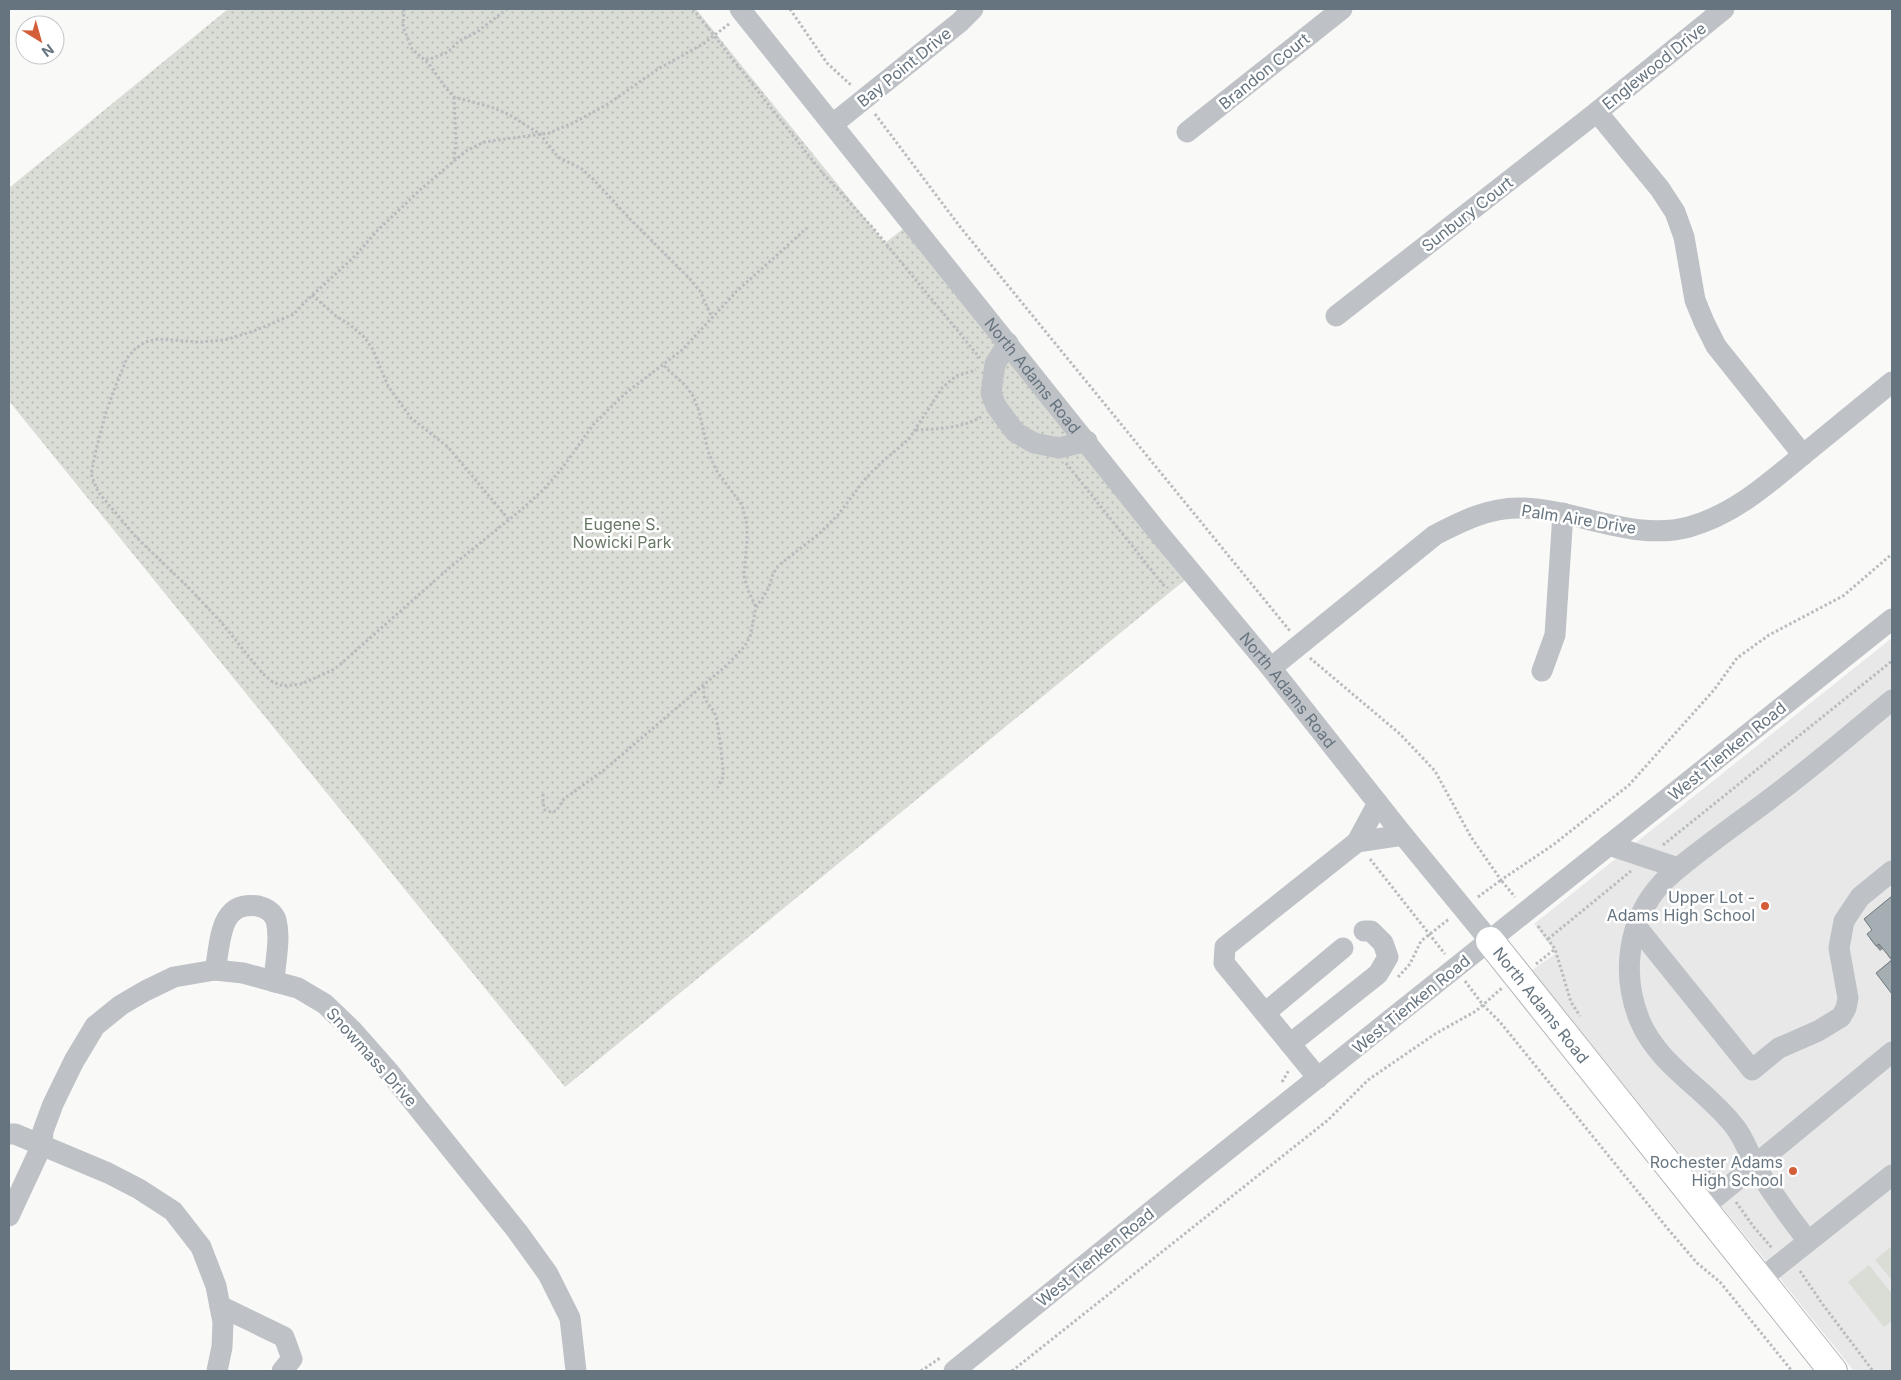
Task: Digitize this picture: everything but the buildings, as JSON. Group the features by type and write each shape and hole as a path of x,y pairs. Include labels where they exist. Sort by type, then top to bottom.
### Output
{"main road":[{"name":"North Adams Road","path":"1490,941 1834,1371"}],"street":[{"name":"Bay Point Drive","path":"833,124 960,22 973,9"},
{"name":"Brandon Court","path":"1187,132 1342,9"},
{"name":"Englewood Drive","path":"1724,9 1598,112 1660,189 1675,212 1684,237 1695,300 1716,346 1803,455"},
{"name":"North Adams Road","path":"742,11 1157,531 1271,668 1403,835 1490,941"},
{"name":"Sunbury Court","path":"1336,316 1598,112"},
{"path":"1008,343 992,372 991,393 996,406 1015,432 1034,443 1059,448 1087,442"},
{"name":"Palm Aire Drive","path":"1271,668 1435,535 1464,520 1493,511 1520,508 1563,513 1631,528 1661,530 1689,527 1720,515 1752,497 1892,382"},
{"path":"1542,671 1555,635 1563,513"},
{"name":"West Tienken Road","path":"954,1371 1892,619"},
{"path":"1808,1241 1778,1204 1736,1128 1722,1112 1670,1063 1648,1037 1640,1022 1629,986 1628,970 1636,926 1652,896 1678,868 1890,708"},
{"path":"1318,1078 1224,963 1225,947 1357,842 1378,803"},
{"path":"1357,842 1403,835"},
{"path":"1610,845 1678,868"},
{"path":"1636,926 1752,1070 1779,1048 1818,1031 1841,1017 1846,1008 1848,998 1839,948 1844,921 1860,897 1892,871"},
{"path":"215,970 222,930 226,919 242,906 261,907 268,909 275,917 278,930 274,982"},
{"path":"1290,1044 1378,974 1388,957 1383,943 1372,931 1364,931"},
{"path":"1265,1014 1343,948"},
{"name":"Snowmass Drive","path":"9,1216 42,1146 43,1131 53,1104 74,1061 96,1026 121,1005 174,977 215,970 243,973 298,988 325,1004 352,1030 390,1073 548,1274 570,1318 576,1371"},
{"path":"1704,1207 1892,1052"},
{"path":"11,1131 132,1185 173,1211 201,1247 216,1286 223,1322 222,1347 217,1371"},
{"path":"1761,1279 1892,1175"},
{"path":"220,1306 284,1337 292,1359 282,1371"}],"path":[{"path":"404,9 403,27 412,49 425,60 454,97 456,142 454,160"},
{"path":"425,60 436,58 448,52 460,41 477,32 507,9"},
{"path":"693,9 824,175 873,228 992,372"},
{"path":"790,9 827,63 864,99 962,228 1288,628 1299,645 1332,678 1400,734 1435,771 1472,837 1512,894"},
{"path":"742,11 703,44 635,84 608,104 575,122 549,133 484,142 466,151 421,189 294,314 254,331 225,340 199,342 158,339 145,342 135,349 127,358 106,412 91,474 98,492 115,513 136,537 221,622 263,674 272,682 283,686 301,684 335,669 448,569 544,489 563,467 593,425 608,410 627,392 664,366 682,350 737,292 806,228"},
{"path":"454,97 492,107 508,114 540,134 558,157 582,170 595,181 689,278 700,291 712,318"},
{"path":"312,295 364,338 372,348 388,386 411,418 448,447 509,520"},
{"path":"664,366 686,386 693,396 699,411 708,451 730,490 742,505 747,525 744,576 756,607"},
{"path":"543,794 542,803 545,810 556,811 564,799 604,770 652,727 705,686 744,647 750,637 756,607 769,587 778,566 820,533 838,515 866,478 909,439 942,388 956,376 974,370 992,372"},
{"path":"916,430 971,423 996,406"},
{"path":"1052,446 1165,587"},
{"path":"1501,880 1554,845 1629,784 1714,690 1737,658 1769,635 1843,596 1892,554"},
{"path":"1548,939 1892,661"},
{"path":"705,686 703,692 705,701 715,714 718,723 720,757 723,770 723,777 718,787"},
{"path":"1357,842 1440,947"},
{"path":"1542,931 1555,949 1571,1002 1582,1019"},
{"path":"1473,991 1678,1241 1697,1263 1720,1282 1792,1371"},
{"path":"1012,1371 1320,1126 1368,1080 1428,1038 1483,1005"},
{"path":"1690,1155 1720,1179"},
{"path":"1733,1199 1772,1248"},
{"path":"1798,1267 1805,1280 1873,1371"}],"shaded area":[{"name":"Rochester Adams High School","path":"1892,638 1892,1371 1854,1371 1532,970 1556,953 1534,924"}],"green space":[{"name":"Eugene S. Nowicki Park","path":"228,9 696,9 885,243 903,229 1185,580 565,1087 9,401 9,188"},
{"path":"1892,1246 1892,1280 1875,1260"},
{"path":"1869,1265 1892,1294 1892,1321 1884,1327 1848,1282"}],"place":[{"name":"Upper Lot - Adams High School","path":"1765,906"},
{"name":"Rochester Adams High School","path":"1793,1171"}]}
